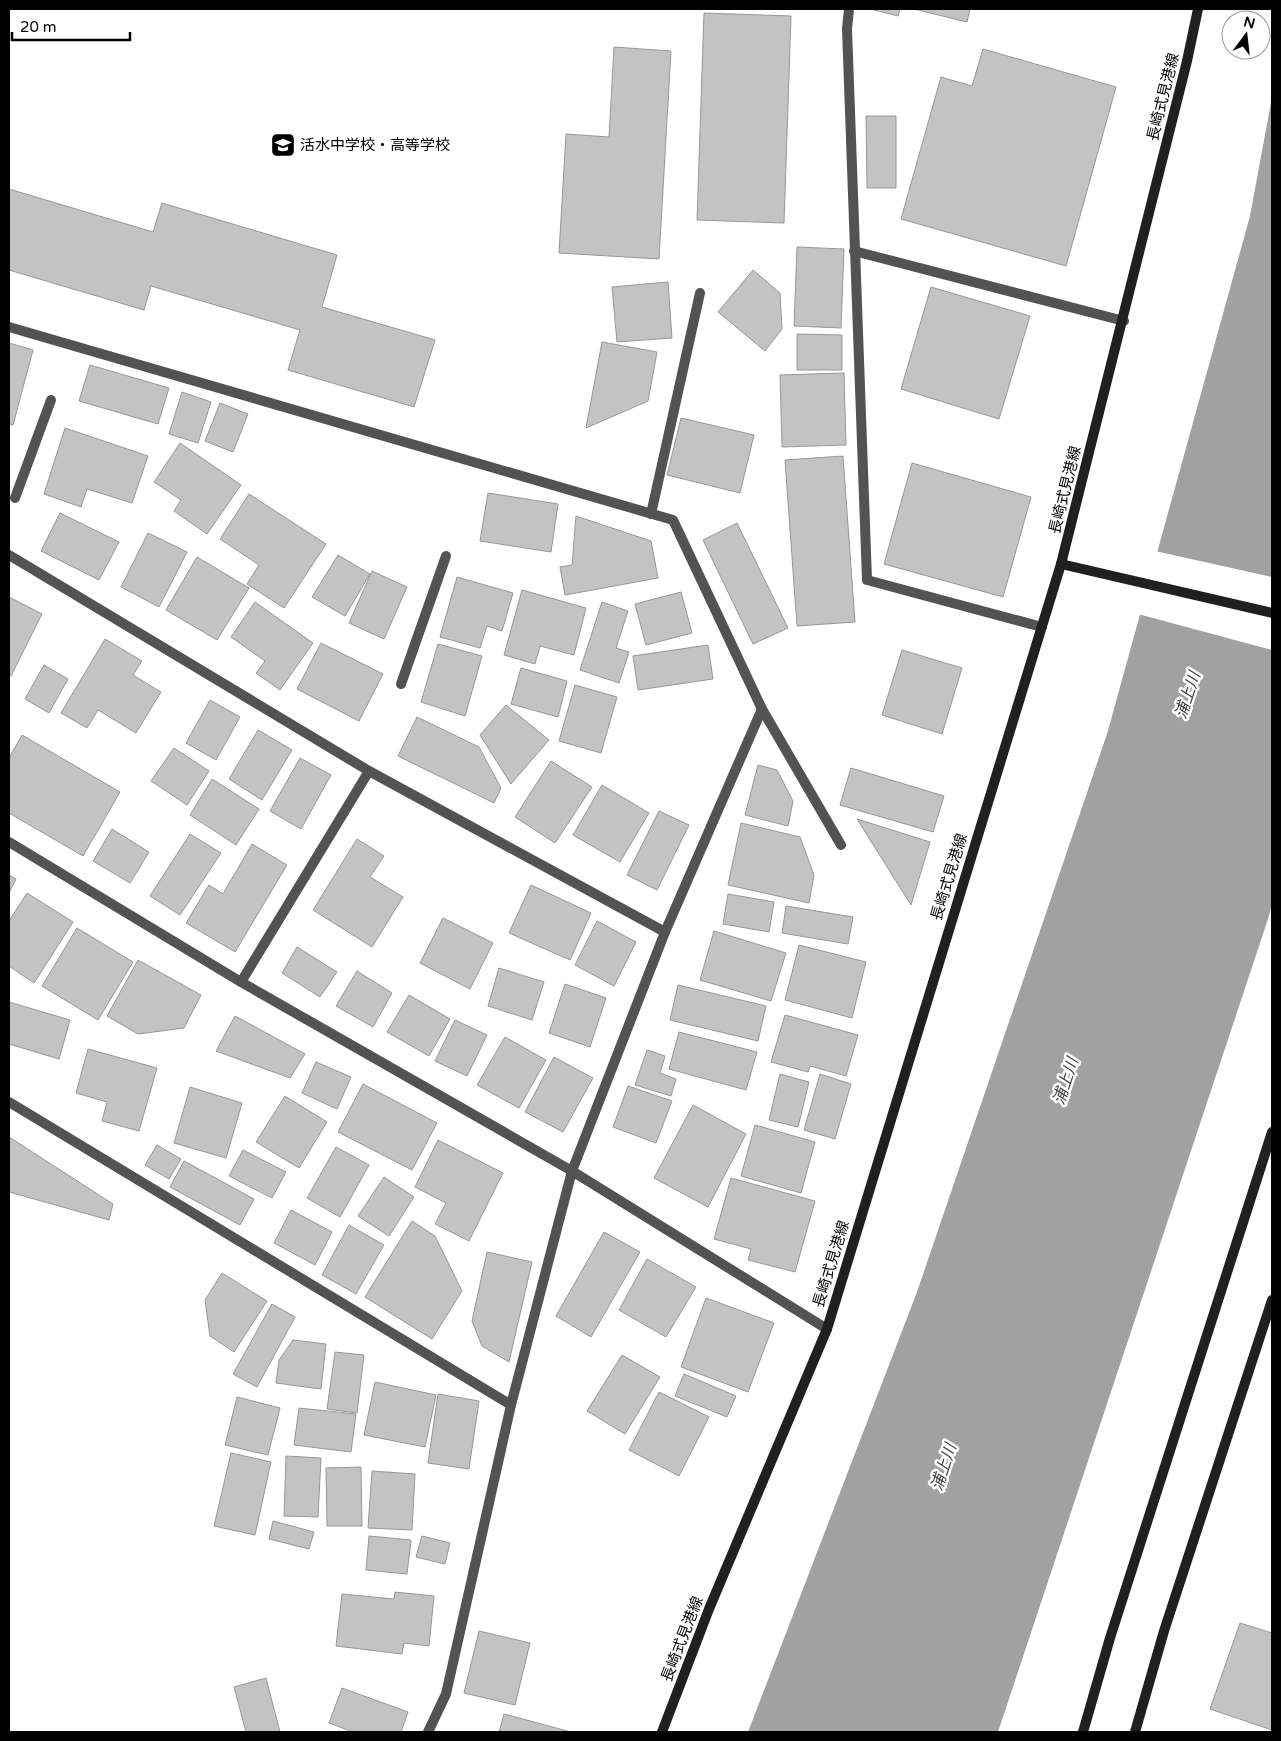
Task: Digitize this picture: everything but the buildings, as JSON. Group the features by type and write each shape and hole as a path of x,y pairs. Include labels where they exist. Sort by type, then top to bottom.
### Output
{"main road":[{"name":"長崎式見港線","path":"662,1732 709,1609 827,1329 1061,564 1124,321 1188,61 1198,9"},
{"path":"1061,564 1272,613"},
{"path":"1083,1732 1110,1638 1272,1132"},
{"path":"1135,1732 1164,1631 1272,1300"}],"street":[{"path":"849,9 854,251 867,580 1042,627"},
{"path":"854,251 1124,321"},
{"path":"651,514 700,293"},
{"path":"9,327 673,520 762,709 841,845"},
{"path":"14,498 51,400"},
{"path":"9,555 369,771 665,932"},
{"path":"400,684 446,556"},
{"path":"428,1732 446,1694 511,1405 572,1171 665,932 762,709"},
{"path":"241,982 369,771"},
{"path":"9,842 241,982 572,1171 827,1329"},
{"path":"9,1102 511,1405"}],"water":[{"name":"浦上川","path":"1272,97 1272,905 1267,922 998,1732 748,1732 917,1292 1107,734 1250,216"}],"pier":[{"path":"1155,551 1272,577 1272,650 1138,614"}],"place":[{"name":"活水中学校・高等学校","path":"283,145"}]}
